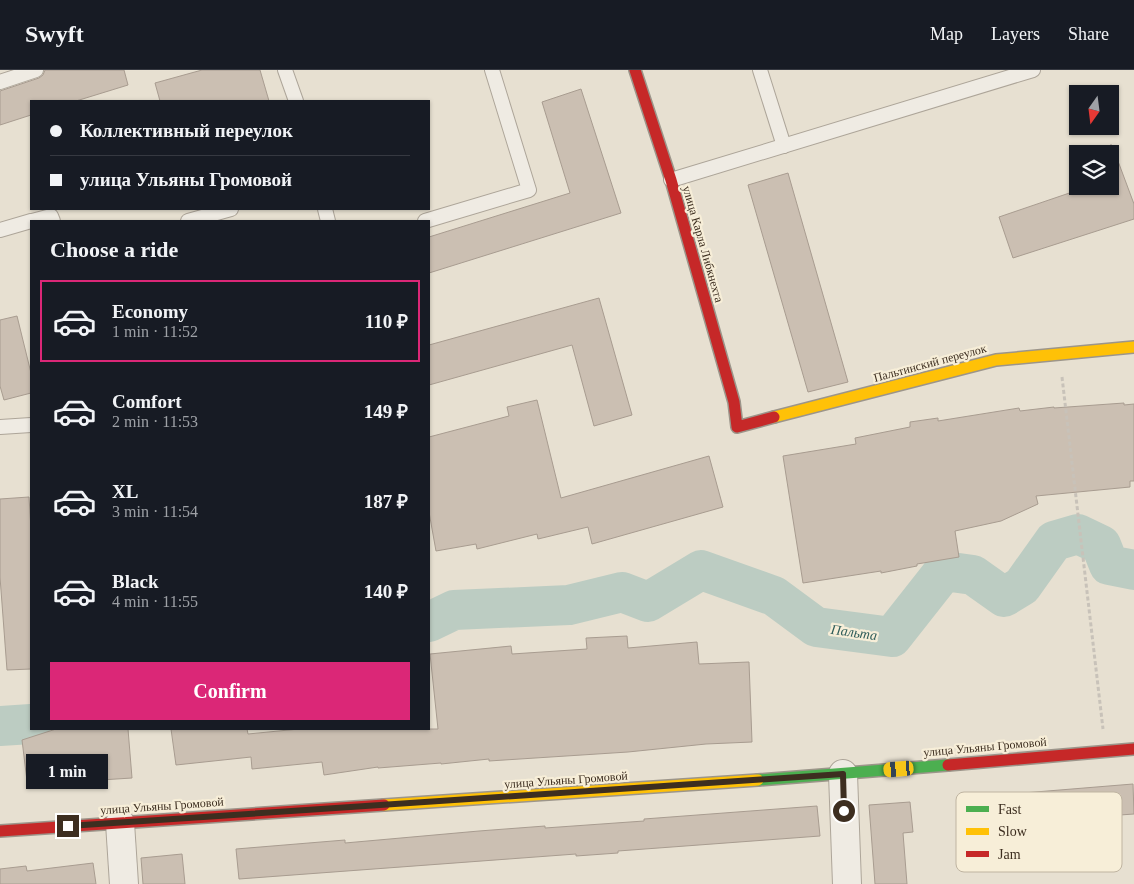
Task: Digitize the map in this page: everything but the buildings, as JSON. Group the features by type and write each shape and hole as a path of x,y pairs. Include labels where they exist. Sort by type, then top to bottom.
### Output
{"street":[{"name":"улица Карла Либкнехта","path":"635,70 671,180 734,402 737,427"},
{"name":"Пальтинский переулок","path":"737,427 996,360 1134,347"},
{"name":"улица Ульяны Громовой","path":"0,831 843,774 1134,749"},
{"path":"843,774 848,884"},
{"path":"120,823 124,884"}],"lane":[{"path":"0,82 36,70"},
{"path":"285,70 296,100"},
{"path":"428,220 529,190 493,70"},
{"path":"760,70 784,146"},
{"path":"671,180 1034,70"},
{"path":"192,220 227,210"},
{"path":"36,220 52,216 53,220"},
{"path":"0,230 30,222"},
{"path":"0,427 30,425"}],"path":[{"path":"1062,376 1106,750"}],"waterway":[{"name":"Пальта","path":"430,622 454,610 569,605 622,592 648,602 701,570 774,596 816,627 892,637 944,571 973,575 1004,597 1022,586 1054,541 1078,534 1101,545 1109,565 1134,570"},
{"name":"Пальта","path":"0,726 30,724"}],"traffic: fast":[{"path":"758,780 948,765"}],"traffic: slow":[{"path":"774,417 996,360 1134,347"},
{"path":"384,805 758,780"}],"traffic: jam":[{"path":"635,70 671,180 734,402 737,427 774,417"},
{"path":"948,765 1134,749"},
{"path":"0,831 384,805"}],"route":[{"path":"68,826 843,774 844,811"}]}
